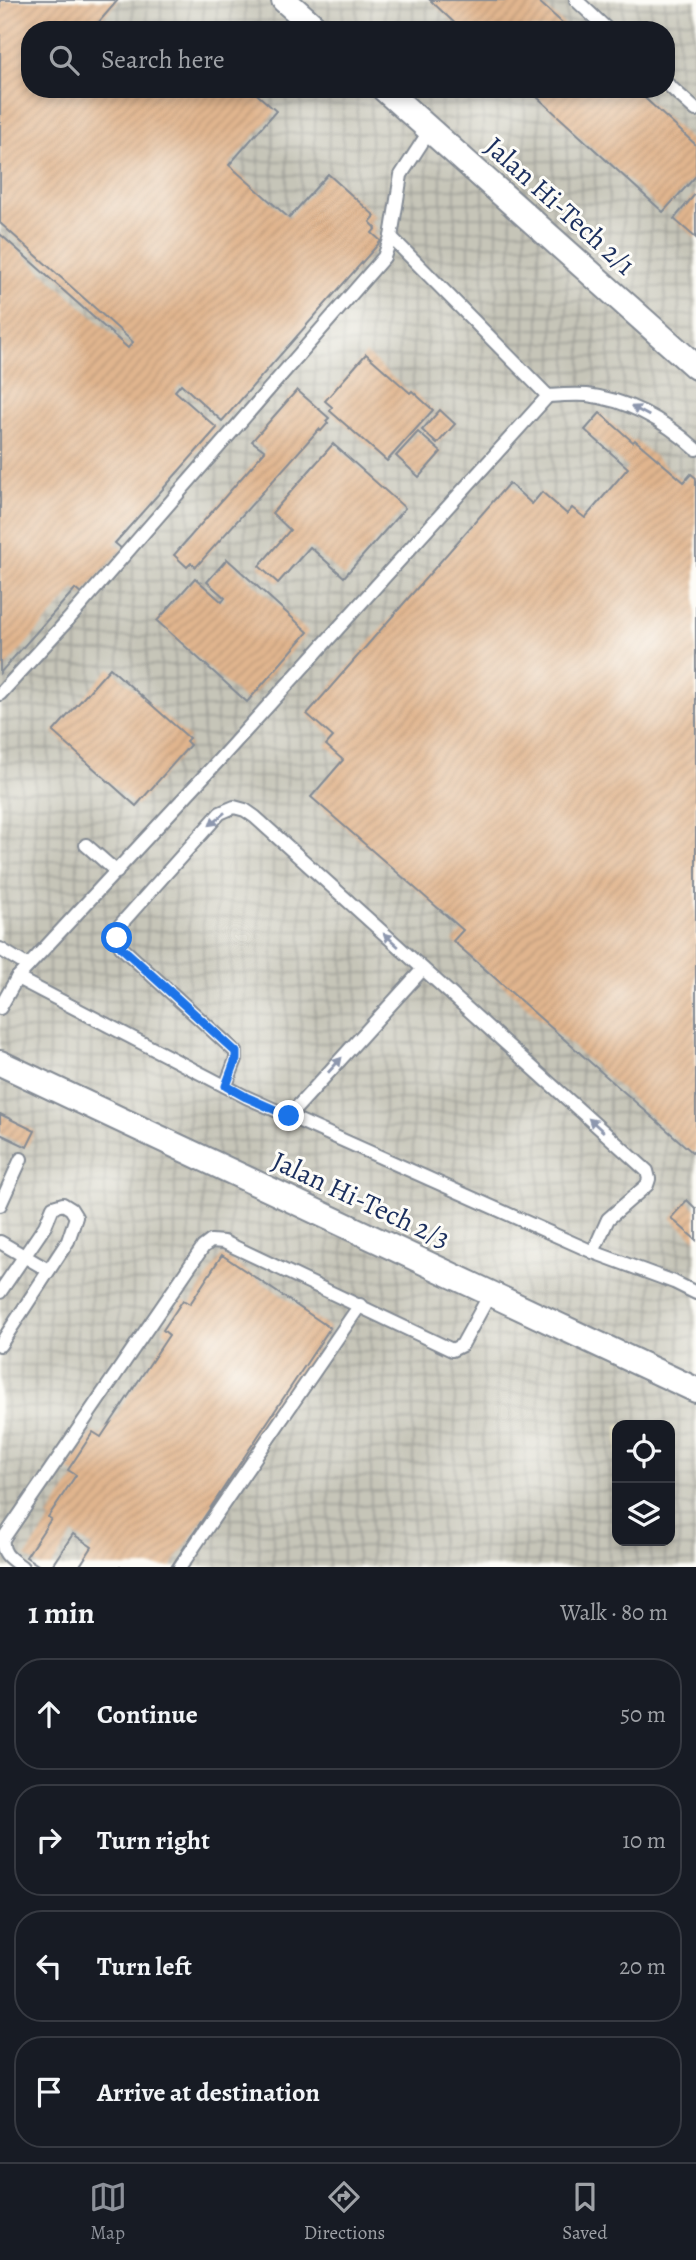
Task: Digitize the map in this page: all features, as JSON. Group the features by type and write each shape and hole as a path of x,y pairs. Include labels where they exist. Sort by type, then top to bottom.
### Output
{"street":[{"path":"284,0 308,21"},
{"name":"Jalan Hi-Tech 2/1","path":"394,98 696,367"},
{"name":"Jalan Hi-Tech 2/3","path":"0,1063 696,1390"}],"lane":[{"path":"576,0 598,21"},
{"path":"675,91 696,110"},
{"path":"0,694 76,611 384,257 391,237 401,175 430,130"},
{"path":"391,237 548,396 587,395 634,406 681,435 696,449"},
{"path":"0,1008 17,978 117,872 548,396"},
{"path":"226,1086 236,1052 121,947 117,938 120,925 220,813 234,807 255,817 647,1171 647,1185 608,1219 593,1252"},
{"path":"86,845 117,872"},
{"path":"0,949 28,966"},
{"path":"289,1116 423,969"},
{"path":"17,978 246,1097 593,1252 696,1293"},
{"path":"0,1205 21,1159"},
{"path":"0,1292 46,1226 53,1207 62,1203 71,1209 76,1217 68,1241 0,1345"},
{"path":"22,1567 7,1556 2,1548 3,1539 203,1247 211,1241 223,1242 452,1350 462,1345 490,1294"},
{"path":"0,1242 48,1270"},
{"path":"180,1567 360,1305"}],"shaded area":[{"path":"0,0 696,0 696,1567 0,1567"}],"building":[{"path":"0,0 118,0 100,21 21,21 21,98 261,98 276,111 229,165 289,218 328,174 375,216 370,222 376,228 372,233 381,241 222,421 181,384 175,391 217,428 115,543 122,549 82,595 75,589 0,673 0,234 128,348 133,342 0,223"},
{"path":"430,0 537,0 560,21 452,21"},
{"path":"538,98 645,98 696,145 696,176 663,212"},
{"path":"696,193 696,238 674,219"},
{"path":"366,354 433,410 387,461 330,411 332,407 325,401"},
{"path":"297,390 329,418 326,421 328,423 321,431 319,429 196,567 191,563 187,567 174,555 265,451 252,441"},
{"path":"440,410 455,424 437,444 422,430"},
{"path":"600,413 684,482 691,474 696,478 696,1150 693,1153 453,941 463,930 311,797 343,760 326,745 333,737 307,714 509,483 532,504 542,492 567,514 572,508 585,518 628,468 585,430"},
{"path":"418,432 441,452 419,477 396,456"},
{"path":"333,444 405,508 344,577 310,547 278,583 259,566 290,530 272,513"},
{"path":"227,559 308,632 247,702 157,621 195,578 222,602 225,598 207,582"},
{"path":"110,668 189,738 186,741 190,745 136,806 53,732"},
{"path":"0,1114 35,1131 27,1147 0,1134"},
{"path":"687,1200 696,1209 696,1240 671,1218"},
{"path":"222,1255 330,1328 171,1567 79,1567 92,1547 73,1534 51,1567 41,1567 26,1557 76,1475 68,1470 93,1432 101,1437 169,1335 163,1330 183,1300 190,1304"}],"route":[{"path":"117,938 121,947 236,1052 226,1086 289,1116"}]}
